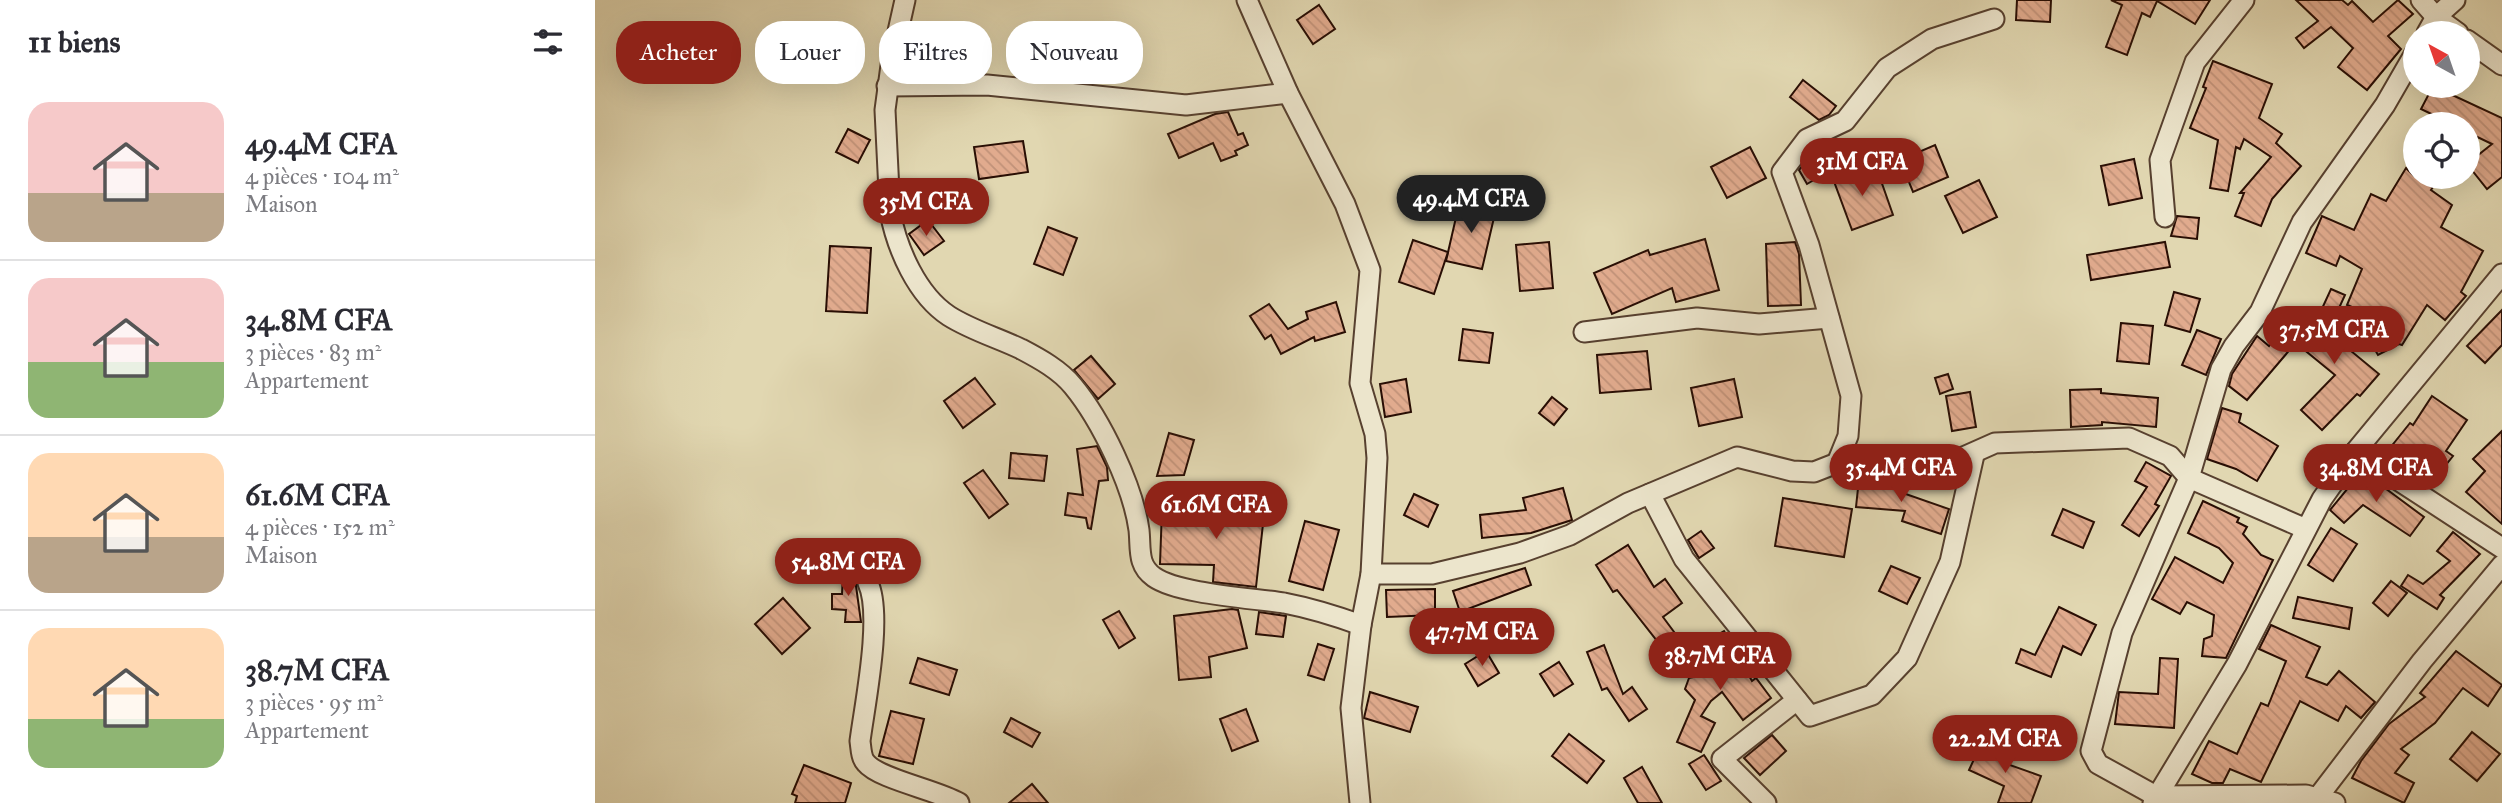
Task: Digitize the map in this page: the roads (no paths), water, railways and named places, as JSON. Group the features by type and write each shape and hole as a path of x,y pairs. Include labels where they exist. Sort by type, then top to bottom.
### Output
{"street":[{"path":"905,0 887,86 890,212 892,227 913,275 931,301 952,318 1030,354 1071,383 1105,436 1133,505 1139,529 1140,561 1147,572 1157,580 1178,587 1288,604 1361,625"},
{"path":"1247,0 1288,93 1345,204 1370,270 1360,383 1375,434 1377,458 1371,574 1361,625 1351,724 1360,803"},
{"path":"2165,217 2160,160 2195,62 2244,0"},
{"path":"2421,0 2429,21"},
{"path":"2435,21 2455,0"},
{"path":"1837,463 1848,436 1852,405 1809,244 1782,172 1807,139 1845,121 1887,68 1933,39 1994,19"},
{"path":"2480,49 2502,65"},
{"path":"2403,74 2385,105 2302,222 2260,312 2227,357 2189,478 2122,633 2091,751 2098,764 2155,800 2327,800 2422,661 2502,565"},
{"path":"887,86 987,85 1186,105 1288,93"},
{"path":"2155,800 2237,664 2322,499 2355,452 2502,274"},
{"path":"1584,332 1696,318 1759,324 1829,318"},
{"path":"1371,574 1432,574 1499,560 1570,535 1650,494 1737,457 1802,472 1814,472 1837,463 1902,463 1959,459 1974,455 1995,443 2129,438 2170,456 2189,478 2306,529"},
{"path":"2355,452 2502,548"},
{"path":"1650,494 1684,559 1810,716 1873,695 1907,658 1950,562 1974,455"},
{"path":"868,583 873,593 874,616 860,741 862,754 866,763 879,771 958,803"},
{"path":"1766,803 1722,759 1797,700"}]}
